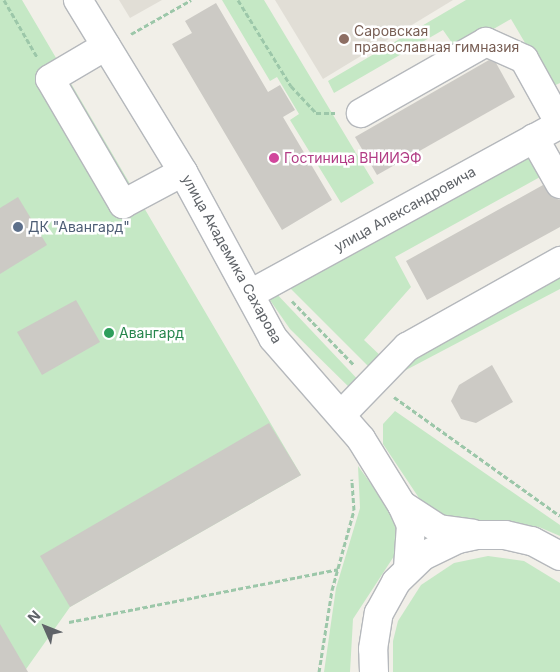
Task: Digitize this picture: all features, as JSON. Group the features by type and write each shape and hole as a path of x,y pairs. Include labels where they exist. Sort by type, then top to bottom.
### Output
{"street":[{"name":"улица Академика Сахарова","path":"78,0 116,42 183,172 273,338 361,439 402,505 411,525 408,568"},
{"path":"116,42 50,79 123,204 183,172"},
{"path":"361,113 486,42 524,59 560,124"},
{"name":"улица Александровича","path":"250,294 560,124"},
{"path":"534,138 560,184"},
{"path":"341,415 407,347 560,261"},
{"name":"улица Академика Сахарова","path":"402,505 439,529 477,535 505,535 532,541 560,556"},
{"name":"улица Академика Сахарова","path":"371,664 386,597 408,568 440,546 477,535"}],"path":[{"path":"4,0 50,79"},
{"path":"116,42 191,0"},
{"path":"238,0 291,86 316,113 361,113"},
{"path":"290,300 374,381 560,516"},
{"path":"70,622 338,569"}],"shaded area":[{"path":"119,0 162,0 130,18"},
{"name":"Саровская православная гимназия","path":"275,0 453,0 323,79"}],"green space":[{"name":"Авангард","path":"0,0 22,0 301,475 70,607 24,672 0,672"},
{"path":"222,0 264,0 374,183 341,203 290,120 299,114 277,77 270,81"},
{"path":"466,0 560,0 560,83 551,87 511,19 457,50 443,30 334,93 328,81"},
{"path":"524,149 540,177 395,257 411,287 364,340 384,359 374,372 285,283"},
{"path":"560,268 560,289 387,380 415,351"},
{"path":"273,290 364,386 356,394 290,329 265,293"},
{"path":"395,411 560,525 560,536 539,527 443,518 421,501 383,444 383,424"},
{"path":"358,466 388,507 398,530 400,547 353,619 350,672 324,672 336,588 360,508"},
{"path":"488,556 524,561 560,583 560,672 393,672 393,641 398,621 421,585 454,563"}],"building":[{"name":"Гостиница ВНИИЭФ","path":"216,3 268,92 280,85 295,110 283,117 332,200 282,230 172,44 192,33 185,21"},
{"path":"489,60 496,63 515,97 377,175 355,137"},
{"path":"543,185 552,197 560,200 560,227 427,300 406,261"},
{"name":"ДК \"Авангард\"","path":"18,197 47,245 0,274 0,208"},
{"path":"76,300 100,342 42,375 17,332"},
{"path":"492,365 513,402 476,423 461,419 451,401 459,385"},
{"path":"269,423 301,475 70,607 40,556"},
{"path":"0,624 28,672 0,672"}],"place":[{"name":"Саровская православная гимназия","path":"344,39"},
{"name":"Гостиница ВНИИЭФ","path":"274,158"},
{"name":"ДК \"Авангард\"","path":"18,227"},
{"name":"Авангард","path":"109,333"}]}
